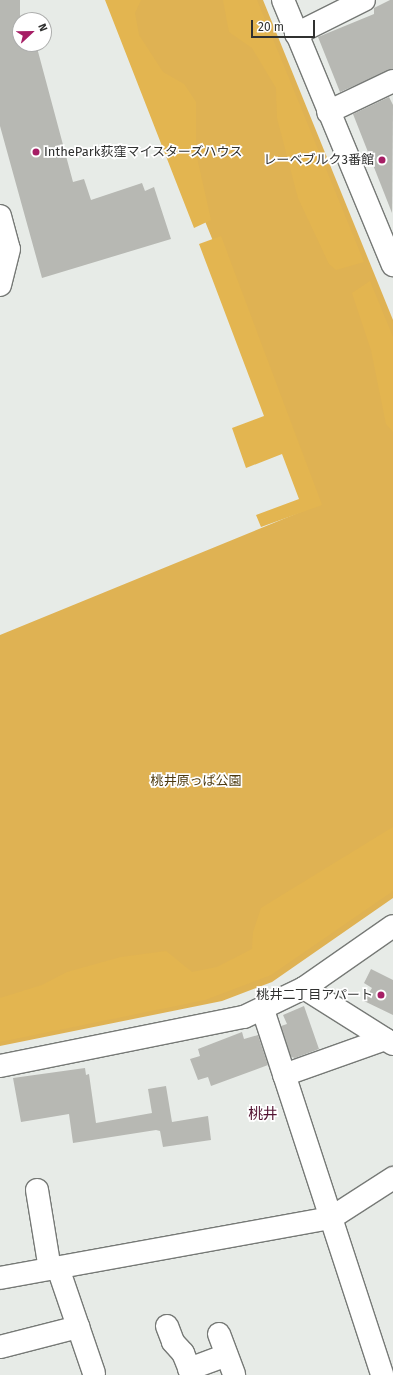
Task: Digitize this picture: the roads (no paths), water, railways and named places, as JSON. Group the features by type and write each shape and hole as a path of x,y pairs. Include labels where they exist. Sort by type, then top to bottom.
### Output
{"street":[{"path":"283,0 328,112 387,234 393,265"},
{"path":"296,34 364,0"},
{"path":"328,112 393,81"},
{"path":"0,216 9,249 0,285"},
{"path":"0,1066 227,1022 263,1010 304,988 393,926"},
{"path":"304,988 389,1041"},
{"path":"263,1010 382,1375"},
{"path":"284,1075 389,1041"},
{"path":"1,1273 54,1269 331,1218 393,1178"},
{"path":"37,1190 54,1269 78,1327 94,1373"},
{"path":"167,1326 191,1372 230,1365 219,1334"},
{"path":"0,1347 78,1327"}],"place":[{"name":"InthePark荻窪マイスターズハウス","path":"36,152"},
{"name":"レーベブルク3番館","path":"382,160"},
{"name":"桃井二丁目アパート","path":"381,995"}],"district":[{"name":"桃井","path":"263,1115"}],"park label":[{"name":"桃井原っぱ公園","path":"196,781"}]}
